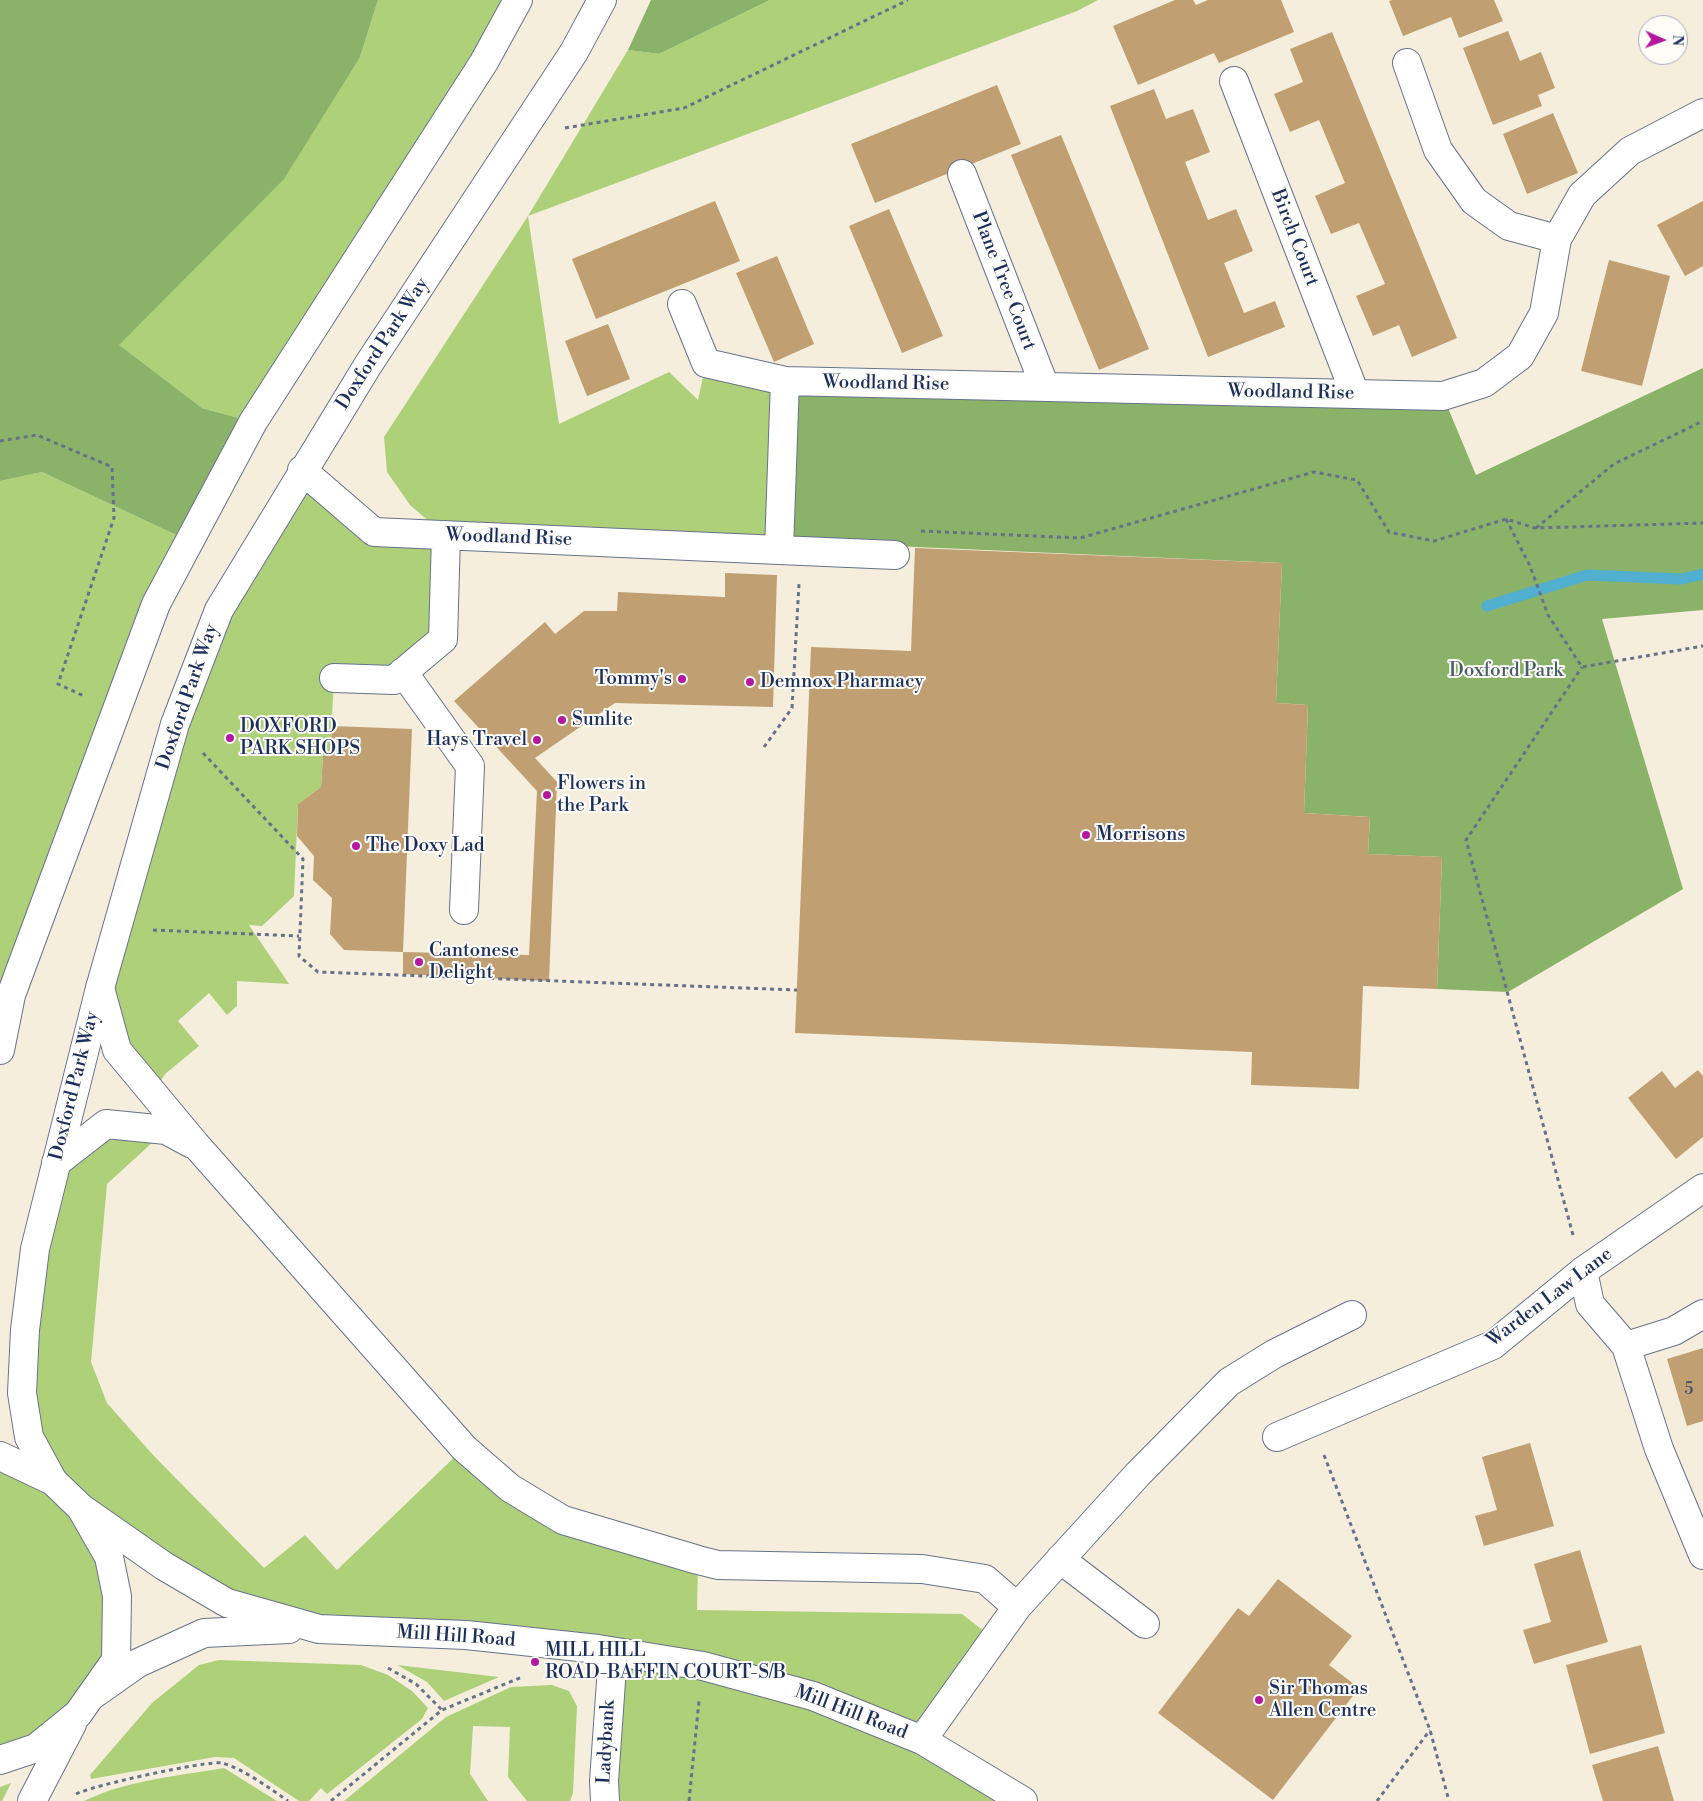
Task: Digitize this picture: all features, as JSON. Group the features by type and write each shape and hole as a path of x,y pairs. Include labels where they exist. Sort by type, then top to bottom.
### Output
{"street":[{"path":"0,1050 11,995 156,604 253,422 484,62 518,0"},
{"name":"Doxford Park Way","path":"53,1482 29,1437 22,1393 25,1330 35,1249 100,988 175,724 219,610 302,470 368,365 574,52 602,0"},
{"path":"1407,63 1438,150 1474,202 1509,226 1557,239"},
{"name":"Birch Court","path":"1234,82 1354,394"},
{"name":"Woodland Rise","path":"682,304 706,363 785,381 1443,396 1484,383 1520,356 1544,312 1557,239 1582,195 1630,151 1703,113"},
{"name":"Plane Tree Court","path":"962,174 1045,387"},
{"path":"779,550 785,381"},
{"name":"Woodland Rise","path":"302,470 374,532 895,555"},
{"path":"334,678 394,680 443,640 446,536"},
{"path":"403,672 470,766 464,910"},
{"path":"100,988 117,1050 196,1145 464,1448 510,1488 563,1520 718,1565 922,1569 985,1579 1016,1607"},
{"path":"56,1163 106,1124 166,1130 196,1145"},
{"name":"Warden Law Lane","path":"1277,1437 1492,1345 1583,1271 1703,1188"},
{"path":"1583,1271 1590,1304 1626,1346 1660,1450 1703,1555"},
{"path":"1626,1346 1674,1332 1703,1314"},
{"path":"922,1740 1016,1607 1138,1474 1229,1382 1274,1354 1352,1315"},
{"name":"Doxford Park Way","path":"0,1456 53,1482 81,1508 109,1557 118,1596 116,1660 84,1706 32,1801"},
{"name":"Mill Hill Road","path":"81,1508 164,1566 226,1603 308,1628"},
{"path":"1060,1559 1145,1624"},
{"name":"Mill Hill Road","path":"84,1706 138,1663 204,1633 308,1628 466,1635 598,1649 613,1653 703,1666 813,1696 922,1740 1023,1801"},
{"name":"Ladybank","path":"605,1801 604,1781 613,1653"},
{"name":"Doxford Park Way","path":"0,1760 36,1748 84,1706"}],"path":[{"path":"519,136 684,108 908,0"},
{"path":"1535,528 1614,464 1703,422"},
{"path":"0,441 38,435 112,467 114,518 58,684 117,710"},
{"path":"914,531 1080,538 1314,472 1357,480 1389,532 1434,541 1506,519 1535,528 1703,523"},
{"path":"1506,519 1530,566 1548,615 1582,668"},
{"path":"764,747 792,708 800,575 779,550"},
{"path":"1583,1271 1466,840 1582,668 1703,646"},
{"path":"175,724 303,859 298,956 318,972 797,990"},
{"path":"117,928 299,936"},
{"path":"1311,1422 1430,1730 1449,1801"},
{"path":"689,1801 703,1666"},
{"path":"331,1801 442,1710 524,1676"},
{"path":"1377,1801 1430,1730"},
{"path":"69,1798 81,1791 155,1773 221,1763 259,1782 288,1801"}],"green space":[{"path":"0,0 378,0 360,57 284,179 119,345 202,408 253,422 189,541 42,472 0,481"},
{"path":"378,0 518,0 253,422 202,408 118,345 195,267 360,57"},
{"path":"651,0 770,0 659,54 628,50"},
{"path":"770,0 1098,0 1077,11 528,216 628,50 659,54"},
{"path":"528,216 559,424 669,372 698,400 706,363 785,381 779,550 446,536 443,639 403,672 334,678 330,756 323,756 321,787 298,804 294,896 262,926 249,925 289,984 237,981 237,1006 227,1015 209,993 178,1021 199,1046 165,1074 153,1093 100,988 175,724 302,470 374,532 445,535 410,505 387,472 384,437"},
{"name":"Doxford Park","path":"1703,368 1703,610 1602,619 1683,889 1508,992 1437,989 1442,857 1368,854 1370,817 1304,813 1308,705 1276,703 1282,563 779,541 785,381 1443,396 1476,475"},
{"path":"42,472 189,541 0,1050 0,481"},
{"path":"106,1124 166,1130 107,1184 91,1362 107,1403 153,1455 264,1568 305,1535 337,1570 464,1448 510,1488 698,1560 697,1610 962,1614 994,1639 922,1740 1023,1801 590,1801 604,1781 613,1653 227,1603 82,1508 109,1557 116,1660 78,1714 0,1760 0,1456 52,1481 22,1393 56,1163"},
{"path":"219,1660 361,1665 388,1675 412,1691 428,1708 422,1719 327,1794 321,1788 309,1801 299,1801 234,1758 215,1757 91,1779 90,1775 152,1703 199,1665"},
{"path":"397,1665 499,1677 444,1701 427,1682"},
{"path":"552,1685 569,1691 577,1706 573,1793 570,1801 527,1801 508,1777 510,1727 473,1726 470,1774 488,1801 344,1801 446,1717 511,1687"},
{"path":"224,1768 277,1801 84,1801 135,1783"},
{"path":"11,1783 2,1801 0,1801 0,1787"}],"building":[{"path":"1175,0 1193,0 1196,5 1208,0 1281,0 1294,32 1219,63 1214,53 1138,85 1113,26"},
{"path":"1494,0 1503,21 1459,38 1451,17 1403,36 1389,1"},
{"path":"1508,31 1520,61 1541,52 1555,88 1538,95 1542,106 1493,125 1463,48"},
{"path":"1332,32 1457,338 1412,357 1399,325 1373,336 1356,296 1385,284 1359,223 1331,234 1315,196 1345,183 1319,120 1290,132 1274,94 1303,82 1290,49"},
{"path":"997,85 1021,144 875,203 851,144"},
{"path":"1154,89 1166,119 1193,109 1210,152 1185,162 1208,220 1236,209 1253,251 1224,263 1244,313 1275,301 1285,327 1208,357 1110,106"},
{"path":"1553,113 1578,173 1527,194 1503,134"},
{"path":"1061,135 1149,349 1099,370 1011,155"},
{"path":"715,201 740,261 596,319 572,259"},
{"path":"1703,201 1703,266 1685,276 1657,225"},
{"path":"889,209 943,336 902,353 849,226"},
{"path":"777,256 814,344 774,362 736,273"},
{"path":"1609,260 1670,276 1642,386 1581,371"},
{"path":"608,324 630,379 587,396 565,341"},
{"name":"Morrisons","path":"915,548 1282,563 1276,703 1308,705 1304,813 1370,817 1368,854 1442,857 1437,989 1363,986 1359,1089 1251,1085 1252,1052 795,1033 811,647 911,651"},
{"path":"725,573 777,575 773,707 615,703 535,758 557,782 549,981 403,974 403,952 529,955 537,791 454,701 545,622 555,634 584,611 617,611 618,592 725,597"},
{"name":"The Doxy Lad","path":"332,726 412,729 403,952 344,950 330,934 332,898 313,880 314,856 297,836 298,804 321,787 323,756 330,756"},
{"path":"1698,1070 1703,1076 1703,1137 1676,1159 1628,1098 1662,1071 1675,1088"},
{"path":"1703,1348 1703,1421 1687,1426 1667,1359"},
{"path":"1530,1443 1554,1526 1484,1546 1475,1516 1497,1510 1482,1457"},
{"path":"1580,1550 1608,1642 1534,1664 1523,1630 1551,1622 1534,1564"},
{"name":"Sir Thomas Allen Centre","path":"1278,1579 1352,1636 1329,1665 1359,1688 1273,1800 1158,1713 1238,1608 1249,1616"},
{"path":"1641,1645 1665,1733 1590,1754 1566,1665"},
{"path":"1658,1746 1674,1801 1603,1801 1592,1765"}],"waterway":[{"path":"1487,606 1587,575 1681,579 1703,574"}],"place":[{"name":"Tommy's","path":"682,679"},
{"name":"Demnox Pharmacy","path":"750,682"},
{"name":"Sunlite","path":"562,720"},
{"name":"DOXFORD PARK SHOPS","path":"230,738"},
{"name":"Hays Travel","path":"537,740"},
{"name":"Flowers in the Park","path":"547,795"},
{"name":"Morrisons","path":"1086,835"},
{"name":"The Doxy Lad","path":"356,846"},
{"name":"Cantonese Delight","path":"419,962"},
{"name":"MILL HILL ROAD-BAFFIN COURT-S/B","path":"535,1662"},
{"name":"Sir Thomas Allen Centre","path":"1259,1700"}]}
